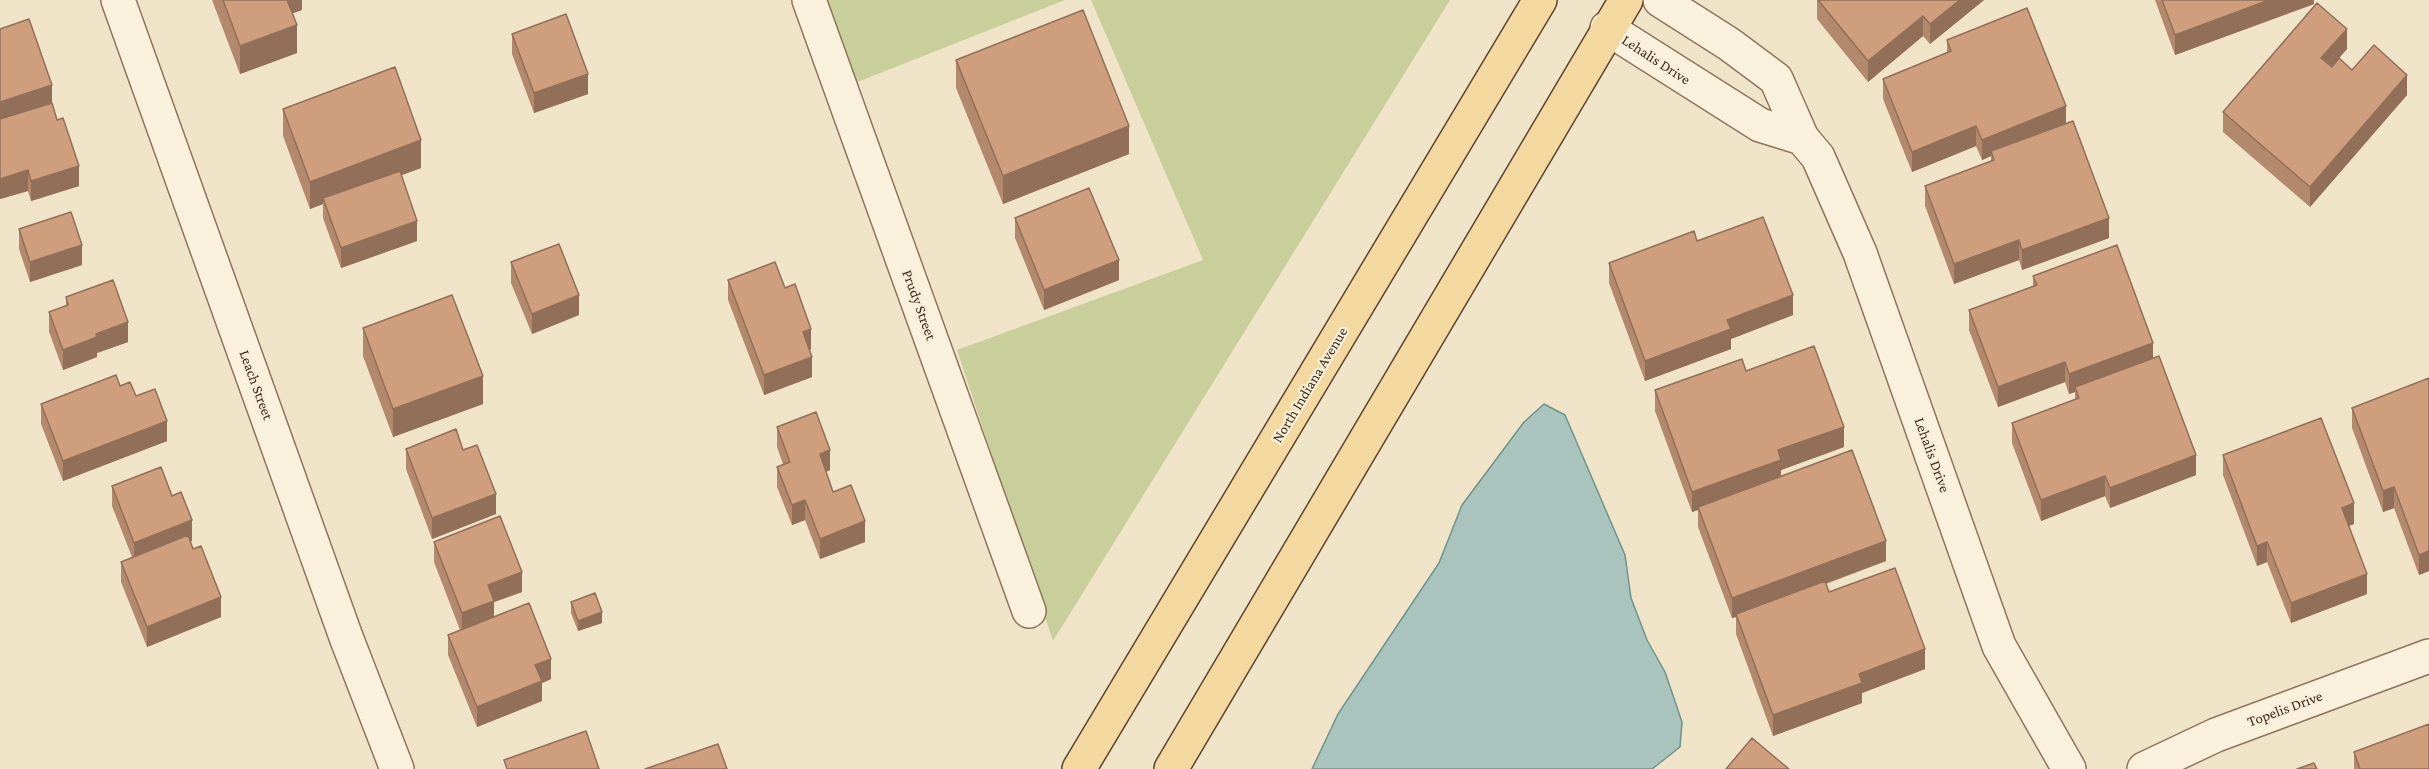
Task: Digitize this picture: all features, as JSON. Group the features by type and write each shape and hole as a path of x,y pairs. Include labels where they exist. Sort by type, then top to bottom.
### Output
{"main road":[{"name":"North Indiana Avenue","path":"1078,769 1540,0"},
{"path":"1171,769 1607,28 1626,0"}],"street":[{"name":"Leach Street","path":"118,0 346,637 397,769"},
{"name":"Prudy Street","path":"809,0 1029,611"},
{"name":"Lehalis Drive","path":"1660,0 1729,44 1776,79 1802,138 1818,157 1860,253 1999,646 2069,769"},
{"name":"Lehalis Drive","path":"1607,28 1760,125 1802,138"},
{"name":"Topelis Drive","path":"2144,769 2216,735 2429,656"}],"green space":[{"path":"823,0 1065,0 855,83"},
{"path":"1091,0 1450,0 1053,641 957,350 1203,260"}],"water":[{"path":"1544,404 1565,415 1625,555 1631,598 1647,640 1665,672 1682,722 1680,747 1652,769 1312,769 1338,714 1439,563 1462,505 1524,422"}],"building":[{"path":"223,0 287,0 297,25 240,46"},
{"path":"1818,0 1960,0 1930,24 1923,16 1868,61"},
{"path":"2162,0 2269,0 2175,35"},
{"path":"2317,3 2347,29 2321,58 2332,67 2339,58 2352,70 2374,45 2407,75 2310,187 2223,112"},
{"path":"2027,8 2066,106 1982,140 1976,126 1912,152 1883,79 1951,51 1947,40"},
{"path":"1083,10 1129,126 1003,176 956,60"},
{"path":"566,14 588,74 534,93 512,34"},
{"path":"29,19 52,85 0,102 0,29"},
{"path":"395,67 421,140 310,182 283,109"},
{"path":"52,103 57,120 63,118 79,166 31,181 28,170 0,179 0,119"},
{"path":"2073,121 2109,218 2022,250 2019,240 1954,264 1925,186 1994,160 1991,151"},
{"path":"400,171 417,221 341,248 323,198"},
{"path":"1089,188 1119,260 1044,290 1015,218"},
{"path":"71,212 82,245 30,262 19,229"},
{"path":"1763,217 1793,295 1727,320 1731,329 1645,361 1609,263 1694,231 1697,241"},
{"path":"559,244 579,295 532,314 511,262"},
{"path":"2117,245 2153,343 2069,374 2065,362 1998,387 1969,310 2037,285 2033,276"},
{"path":"775,262 785,288 795,284 811,329 803,332 812,357 764,375 728,280"},
{"path":"113,280 128,322 63,350 49,312 68,305 66,297"},
{"path":"452,295 483,376 393,409 363,328"},
{"path":"1814,346 1844,427 1778,450 1781,460 1692,492 1655,390 1742,359 1746,371"},
{"path":"2159,356 2196,455 2110,488 2105,476 2041,500 2012,423 2079,398 2075,387"},
{"path":"116,375 120,386 130,382 136,396 155,389 167,421 63,461 41,404"},
{"path":"2429,378 2429,551 2419,555 2394,487 2383,491 2352,408"},
{"path":"816,412 830,450 820,454 833,492 851,485 865,521 820,539 805,500 792,505 777,467 790,462 777,427"},
{"path":"2321,418 2354,503 2342,508 2367,574 2291,603 2267,542 2257,546 2223,455"},
{"path":"456,429 463,450 477,445 496,494 432,518 406,449"},
{"path":"1852,450 1886,541 1732,598 1698,507"},
{"path":"161,467 172,496 181,492 192,520 134,543 112,486"},
{"path":"500,516 522,572 488,585 494,601 462,613 434,542"},
{"path":"188,535 193,549 201,546 221,597 147,627 121,562"},
{"path":"1895,568 1925,649 1859,674 1862,683 1773,715 1736,614 1825,581 1829,592"},
{"path":"595,593 602,612 578,621 571,602"},
{"path":"529,603 551,659 535,665 542,681 477,707 448,635"},
{"path":"2429,724 2429,769 2360,769 2354,752"},
{"path":"586,731 599,769 507,769 504,760"},
{"path":"1752,738 1789,769 1726,769"},
{"path":"718,744 727,769 645,769"},
{"path":"2314,763 2317,769 2297,769"}]}
